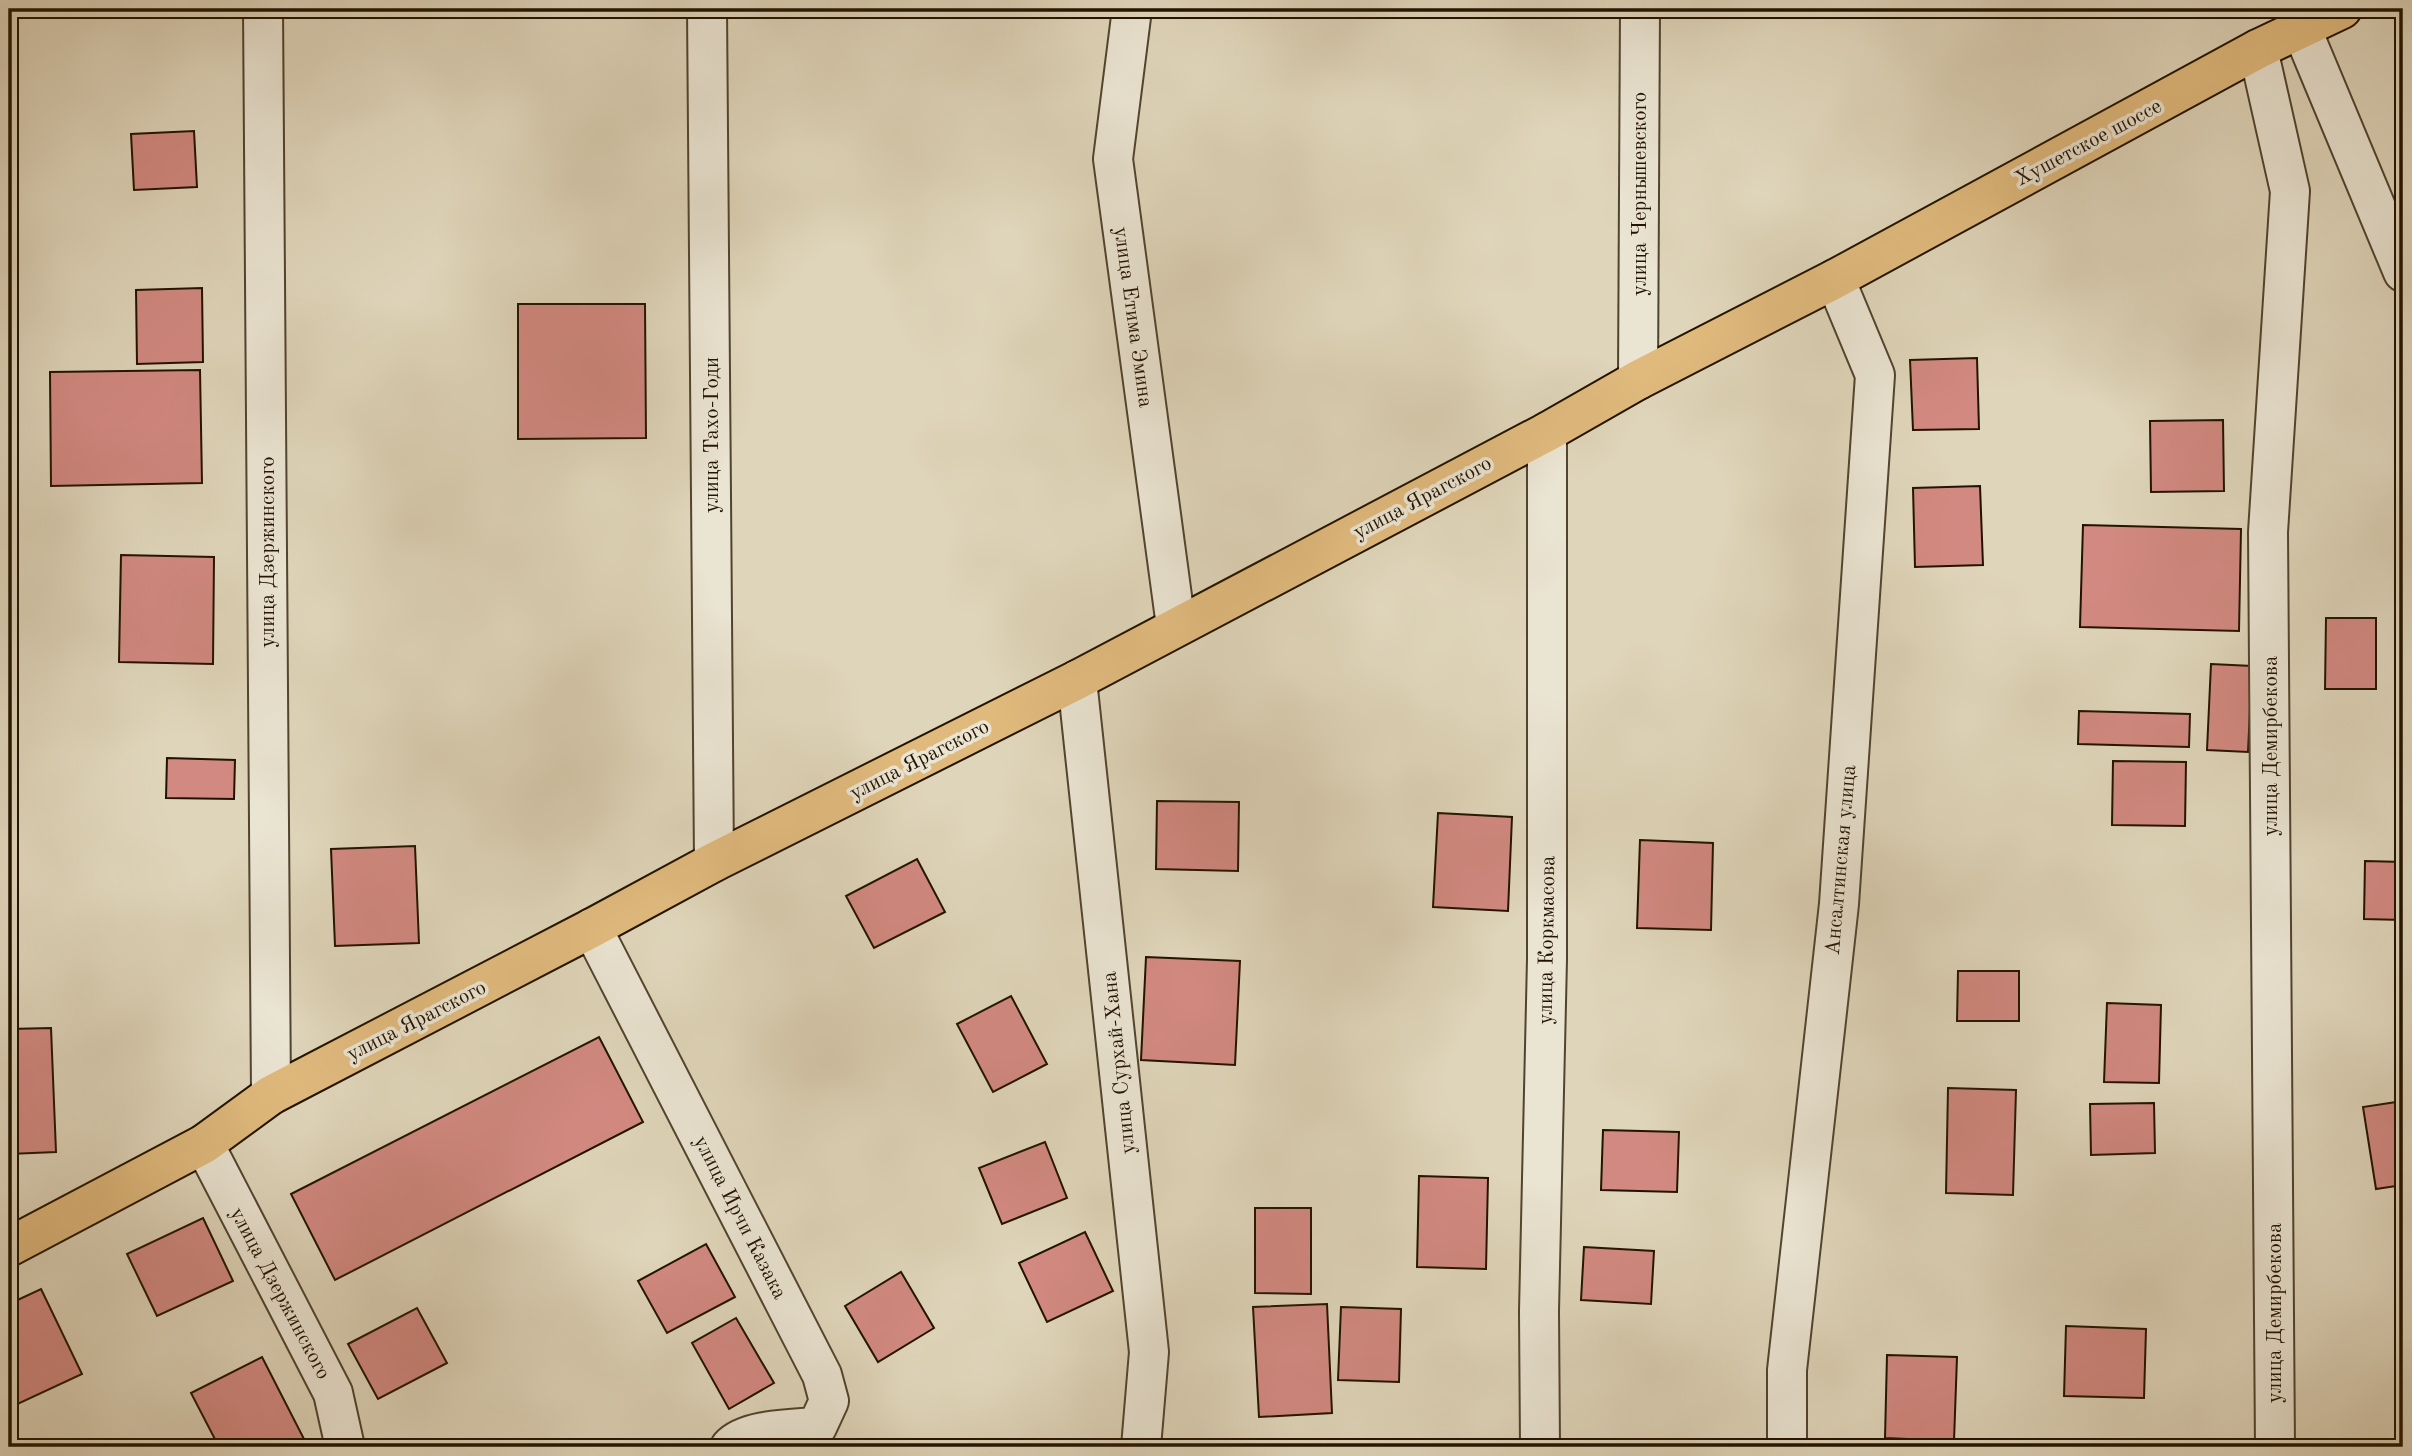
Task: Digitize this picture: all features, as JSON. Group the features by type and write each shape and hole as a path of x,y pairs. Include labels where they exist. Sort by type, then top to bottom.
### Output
{"main road":[{"name":"Хушетское шоссе","path":"1835,279 2258,49 2342,9"},
{"name":"улица Ярагского","path":"9,1247 204,1144 271,1095 714,862 1077,680 1547,432 1639,380 1835,279"}],"street":[{"name":"улица Дзержинского","path":"263,9 271,1095"},
{"name":"улица Тахо-Годи","path":"708,9 714,862"},
{"name":"улица Етима Эмина","path":"1132,9 1113,159 1176,626"},
{"name":"улица Чернышевского","path":"1639,380 1640,9"},
{"path":"2302,30 2403,272"},
{"name":"улица Демирбекова","path":"2258,49 2290,191 2268,532 2275,1447"},
{"name":"Ансалтинская улица","path":"1787,1447 1787,1370 1839,904 1875,375 1835,279"},
{"name":"улица Коркмасова","path":"1540,1447 1539,1311 1547,959 1547,432"},
{"name":"улица Сурхай-Хана","path":"1077,680 1149,1352 1141,1447"},
{"name":"улица Ирчи Казака","path":"592,928 822,1375 829,1401 817,1427 761,1433 736,1440 730,1447"},
{"name":"улица Дзержинского","path":"204,1144 333,1393 345,1447"}],"building":[{"path":"194,131 197,187 134,190 131,134"},
{"path":"202,288 203,362 137,364 136,290"},
{"path":"518,304 645,304 646,438 518,439"},
{"path":"1977,358 1979,429 1913,430 1910,360"},
{"path":"200,370 202,483 51,486 50,372"},
{"path":"2223,420 2224,491 2151,492 2150,421"},
{"path":"1980,486 1983,565 1915,567 1913,488"},
{"path":"2083,525 2241,529 2239,631 2080,627"},
{"path":"121,555 214,557 213,664 119,662"},
{"path":"2326,618 2376,618 2376,689 2325,689"},
{"path":"2211,664 2252,666 2248,752 2207,750"},
{"path":"2079,711 2190,714 2189,747 2078,744"},
{"path":"167,758 235,760 234,799 166,798"},
{"path":"2113,761 2186,762 2185,826 2112,825"},
{"path":"1157,801 1239,802 1238,871 1156,869"},
{"path":"1438,813 1512,817 1508,911 1433,907"},
{"path":"1640,840 1713,843 1711,930 1637,928"},
{"path":"415,846 419,943 335,946 331,849"},
{"path":"917,859 945,912 874,948 846,896"},
{"path":"2365,861 2403,862 2403,920 2364,919"},
{"path":"1146,957 1240,961 1235,1065 1141,1060"},
{"path":"1958,971 2019,971 2019,1021 1957,1021"},
{"path":"1011,996 1047,1064 993,1092 957,1024"},
{"path":"2107,1003 2161,1005 2159,1083 2104,1082"},
{"path":"51,1028 56,1152 9,1154 9,1029"},
{"path":"599,1037 643,1122 335,1280 291,1194"},
{"path":"1948,1088 2016,1090 2013,1195 1946,1193"},
{"path":"2403,1101 2403,1185 2376,1189 2363,1107"},
{"path":"2154,1103 2155,1153 2091,1155 2090,1104"},
{"path":"1603,1130 1679,1132 1677,1192 1601,1190"},
{"path":"1045,1142 1067,1198 1002,1224 979,1168"},
{"path":"1419,1176 1488,1178 1486,1269 1417,1267"},
{"path":"1255,1208 1311,1208 1311,1294 1255,1293"},
{"path":"203,1218 233,1281 157,1316 127,1254"},
{"path":"1085,1232 1113,1291 1047,1322 1019,1263"},
{"path":"706,1244 735,1297 667,1333 638,1281"},
{"path":"1584,1247 1654,1251 1651,1304 1581,1300"},
{"path":"901,1272 934,1328 878,1362 845,1306"},
{"path":"41,1289 82,1374 9,1408 9,1304"},
{"path":"1327,1304 1332,1413 1259,1417 1253,1307"},
{"path":"1341,1307 1401,1309 1399,1382 1338,1380"},
{"path":"417,1308 447,1363 378,1399 348,1344"},
{"path":"736,1318 774,1383 729,1409 692,1343"},
{"path":"2066,1326 2146,1329 2144,1398 2064,1396"},
{"path":"1887,1355 1957,1357 1954,1441 1885,1438"},
{"path":"262,1357 304,1439 287,1447 219,1447 191,1393"}]}
